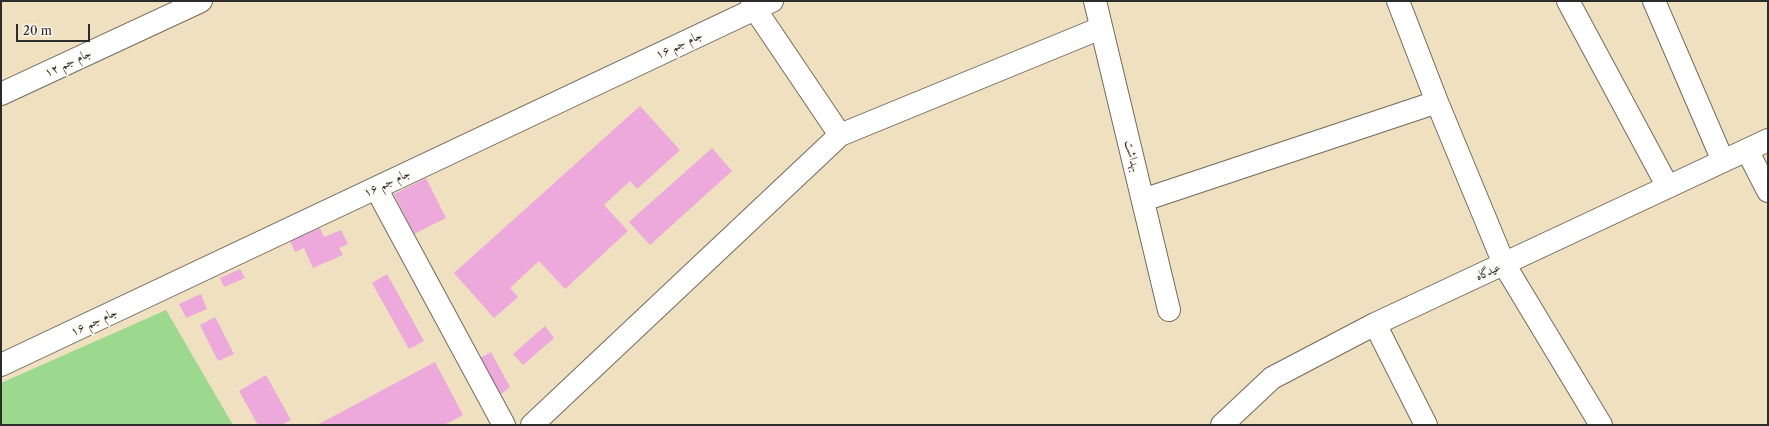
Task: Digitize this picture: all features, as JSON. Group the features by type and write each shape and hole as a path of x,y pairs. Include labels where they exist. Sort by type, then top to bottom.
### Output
{"street":[{"name":"جام جم ۱۲","path":"1,94 201,1"},
{"path":"1398,1 1437,102 1504,264 1601,425"},
{"path":"1568,1 1668,187"},
{"path":"1654,1 1723,161"},
{"name":"بهداشت","path":"1101,2 1101,28 1169,310"},
{"path":"760,4 840,135"},
{"name":"جام جم ۱۶","path":"1,365 376,188 760,4"},
{"path":"532,425 840,135 1101,28"},
{"path":"1143,200 1437,102"},
{"name":"عیدگاه","path":"1222,425 1272,378 1375,324 1768,140"},
{"path":"1747,150 1768,191"},
{"path":"376,188 504,425"},
{"path":"1375,324 1426,425"}],"green space":[{"path":"166,310 233,425 1,425 1,383"}],"building":[{"path":"640,106 680,150 637,189 630,181 604,205 628,231 565,289 539,261 510,288 518,297 494,318 454,273"},
{"path":"712,148 732,171 650,245 629,222"},
{"path":"426,178 446,218 414,234 394,194"},
{"path":"320,228 324,237 341,230 348,244 339,248 343,255 313,268 304,248 295,252 290,241"},
{"path":"240,269 245,278 224,287 220,278"},
{"path":"387,274 424,341 409,349 372,283"},
{"path":"201,294 207,309 186,318 179,304"},
{"path":"215,317 234,354 218,361 200,325"},
{"path":"545,326 554,338 523,365 513,354"},
{"path":"491,352 510,387 499,396 480,358"},
{"path":"435,362 463,415 444,425 317,425"},
{"path":"266,375 291,420 281,425 258,425 239,391"}]}
